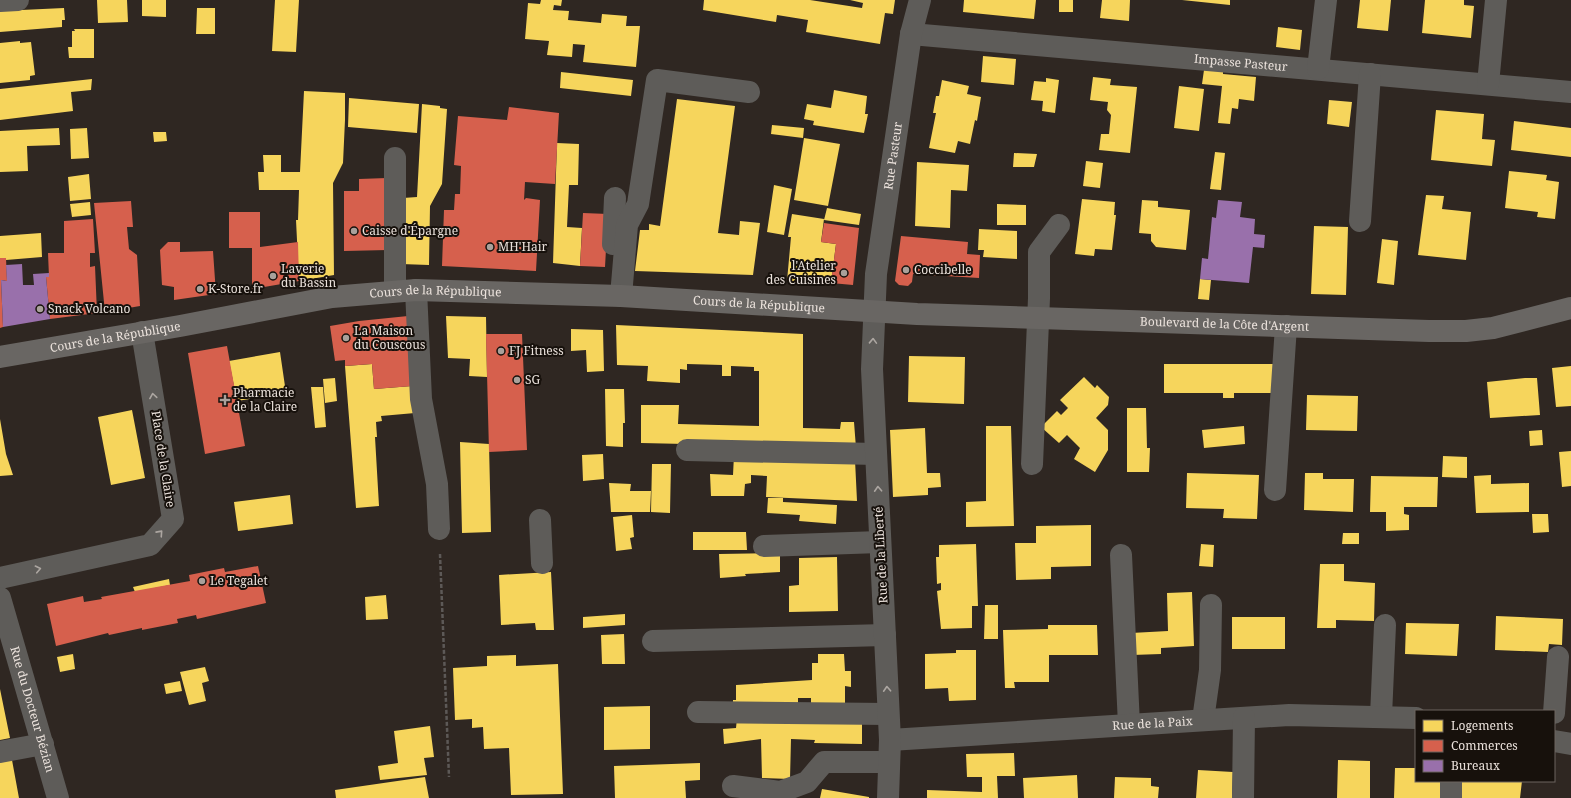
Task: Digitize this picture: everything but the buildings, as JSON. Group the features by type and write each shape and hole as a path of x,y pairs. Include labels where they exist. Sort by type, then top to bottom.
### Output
{"main road":[{"name":"Cours de la République","path":"0,357 332,297 405,291 615,295 875,312"},
{"name":"Boulevard de la Côte d'Argent","path":"875,312 1466,331 1512,323 1571,308"}],"street":[{"path":"0,1 18,0"},
{"name":"Rue Pasteur","path":"875,312 876,274 911,34 920,0"},
{"path":"1318,69 1326,0"},
{"path":"1488,84 1496,0"},
{"name":"Impasse Pasteur","path":"911,34 1571,92"},
{"path":"1360,221 1370,74"},
{"path":"615,295 627,224 638,204 657,80 749,92"},
{"path":"395,158 405,291 421,399 438,484 439,529"},
{"path":"615,198 615,295"},
{"path":"1032,464 1039,298 1039,252 1059,225"},
{"name":"Rue de la Liberté","path":"875,312 872,382 890,740 888,798"},
{"path":"1275,490 1286,326"},
{"name":"Place de la Claire","path":"0,578 150,544 173,519 142,332"},
{"path":"687,450 876,454"},
{"path":"540,520 542,562"},
{"path":"764,546 880,542"},
{"path":"1121,555 1129,725"},
{"name":"Rue du Docteur Bézian","path":"0,598 4,628 43,744 58,798"},
{"path":"1203,720 1210,670 1211,605"},
{"path":"1381,716 1385,625"},
{"path":"653,641 884,635"},
{"path":"1554,710 1558,657"},
{"path":"698,712 888,714"},
{"name":"Rue de la Paix","path":"890,740 1289,715 1415,718"},
{"path":"1243,798 1244,718"},
{"path":"1555,741 1571,744"},
{"path":"0,752 43,744"},
{"path":"733,786 780,792 807,782 824,762 889,762"},
{"path":"1451,782 1451,798"}],"path":[{"path":"439,529 449,777"}],"place":[{"name":"Caisse d'Épargne","path":"354,231"},
{"name":"MH'Hair","path":"490,247"},
{"name":"Coccibelle","path":"906,270"},
{"name":"l'Atelier des Cuisines","path":"844,273"},
{"name":"Laverie du Bassin","path":"273,276"},
{"name":"K-Store.fr","path":"200,289"},
{"name":"Snack Volcano","path":"40,309"},
{"name":"La Maison du Couscous","path":"346,338"},
{"name":"FJ Fitness","path":"501,351"},
{"name":"SG","path":"517,380"},
{"name":"Pharmacie de la Claire","path":"225,400"},
{"name":"Le Tegalet","path":"202,581"}]}
